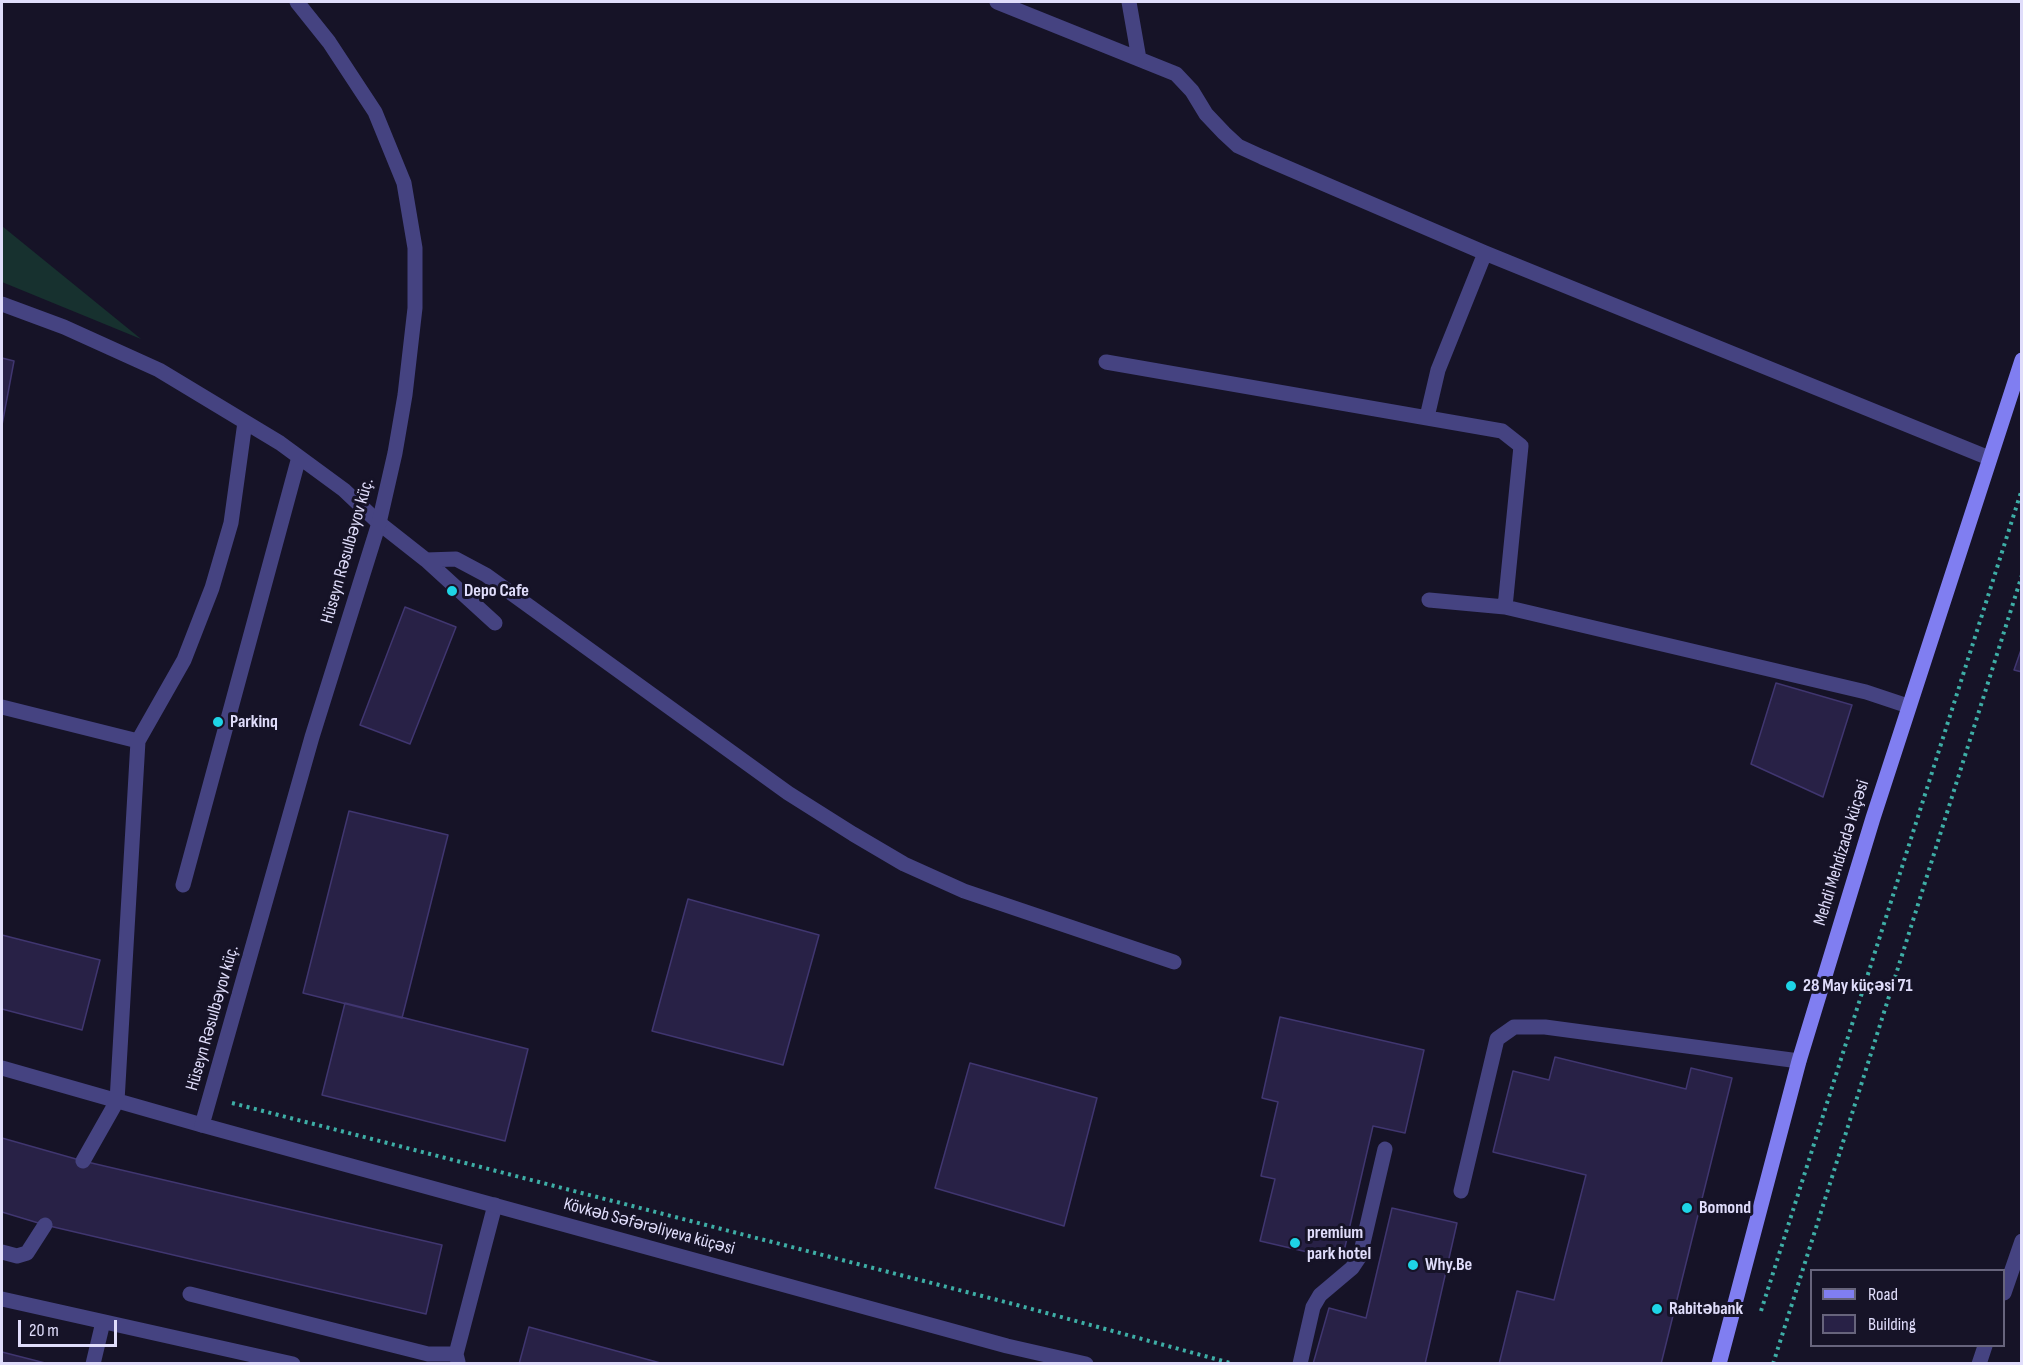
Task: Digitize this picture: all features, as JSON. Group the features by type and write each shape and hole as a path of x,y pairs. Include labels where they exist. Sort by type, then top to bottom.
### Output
{"main road":[{"name":"Mehdi Mehdizadə küçəsi","path":"1719,1364 1798,1061 1908,706 2022,360"}],"street":[{"name":"Hüseyn Rəsulbəyov küç.","path":"202,1125 312,737 379,523 395,453 416,308 415,248 404,183 375,112 329,42 297,2"},
{"path":"997,2 1176,74 1192,91 1206,114 1238,146 1485,253 1989,458"},
{"path":"1129,2 1139,59"},
{"path":"1427,417 1438,370 1485,253"},
{"path":"2,304 64,327 159,370 245,422 344,490 495,623"},
{"path":"1106,362 1502,431 1521,446 1505,607"},
{"path":"83,1161 117,1101 138,741 184,660 212,588 231,523 245,422"},
{"path":"183,885 299,457"},
{"path":"426,560 456,559 486,575 788,793 904,864 964,891 1174,962"},
{"path":"1429,600 1505,607 1866,692 1908,706"},
{"path":"2,707 138,741"},
{"path":"1461,1191 1497,1039 1514,1027 1545,1027 1798,1061"},
{"name":"Kövkəb Səfərəliyeva küçəsi","path":"2,1068 1007,1346 1086,1364"},
{"path":"1300,1364 1313,1307 1320,1295 1352,1268 1360,1256 1385,1149"},
{"path":"190,1294 424,1359 457,1359 495,1205"},
{"path":"2,1252 17,1256 27,1252 45,1225"},
{"path":"2005,1290 2022,1241"},
{"path":"2,1299 293,1364"},
{"path":"93,1364 103,1322"},
{"path":"1979,1364 1985,1347"}],"path":[{"path":"1758,1320 2022,489"},
{"path":"1773,1364 2022,575"},
{"path":"210,1098 1017,1305 1234,1364"}],"green space":[{"path":"2,226 141,339 2,282"}],"building":[{"path":"2,358 14,361 2,425"},
{"path":"405,607 456,627 410,744 360,725"},
{"path":"2022,647 2022,672 2014,670"},
{"path":"1776,683 1852,705 1823,797 1751,764"},
{"path":"349,811 448,835 402,1018 303,993"},
{"path":"688,899 819,935 783,1065 652,1031"},
{"path":"2,935 100,960 82,1030 2,1009"},
{"path":"345,1003 528,1049 505,1141 322,1095"},
{"path":"1280,1017 1424,1050 1405,1133 1373,1126 1342,1260 1260,1241 1275,1179 1261,1176 1278,1102 1262,1098"},
{"path":"1555,1057 1686,1089 1691,1068 1732,1078 1661,1364 1499,1364 1517,1291 1554,1300 1586,1175 1493,1152 1513,1071 1549,1080"},
{"path":"970,1063 1097,1098 1064,1226 935,1188"},
{"path":"2,1138 83,1161 442,1245 426,1314 45,1225 2,1212"},
{"name":"Why.Be","path":"1392,1208 1457,1223 1425,1364 1313,1364 1329,1308 1366,1318"},
{"path":"529,1327 664,1364 519,1364"},
{"path":"2,1352 49,1364 2,1364"}],"place":[{"name":"Depo Cafe","path":"452,591"},
{"name":"Parkinq","path":"218,722"},
{"name":"28 May küçəsi 71","path":"1791,986"},
{"name":"Bomond","path":"1687,1208"},
{"name":"premium park hotel","path":"1295,1243"},
{"name":"Why.Be","path":"1413,1265"},
{"name":"Rabitəbank","path":"1657,1309"}]}
